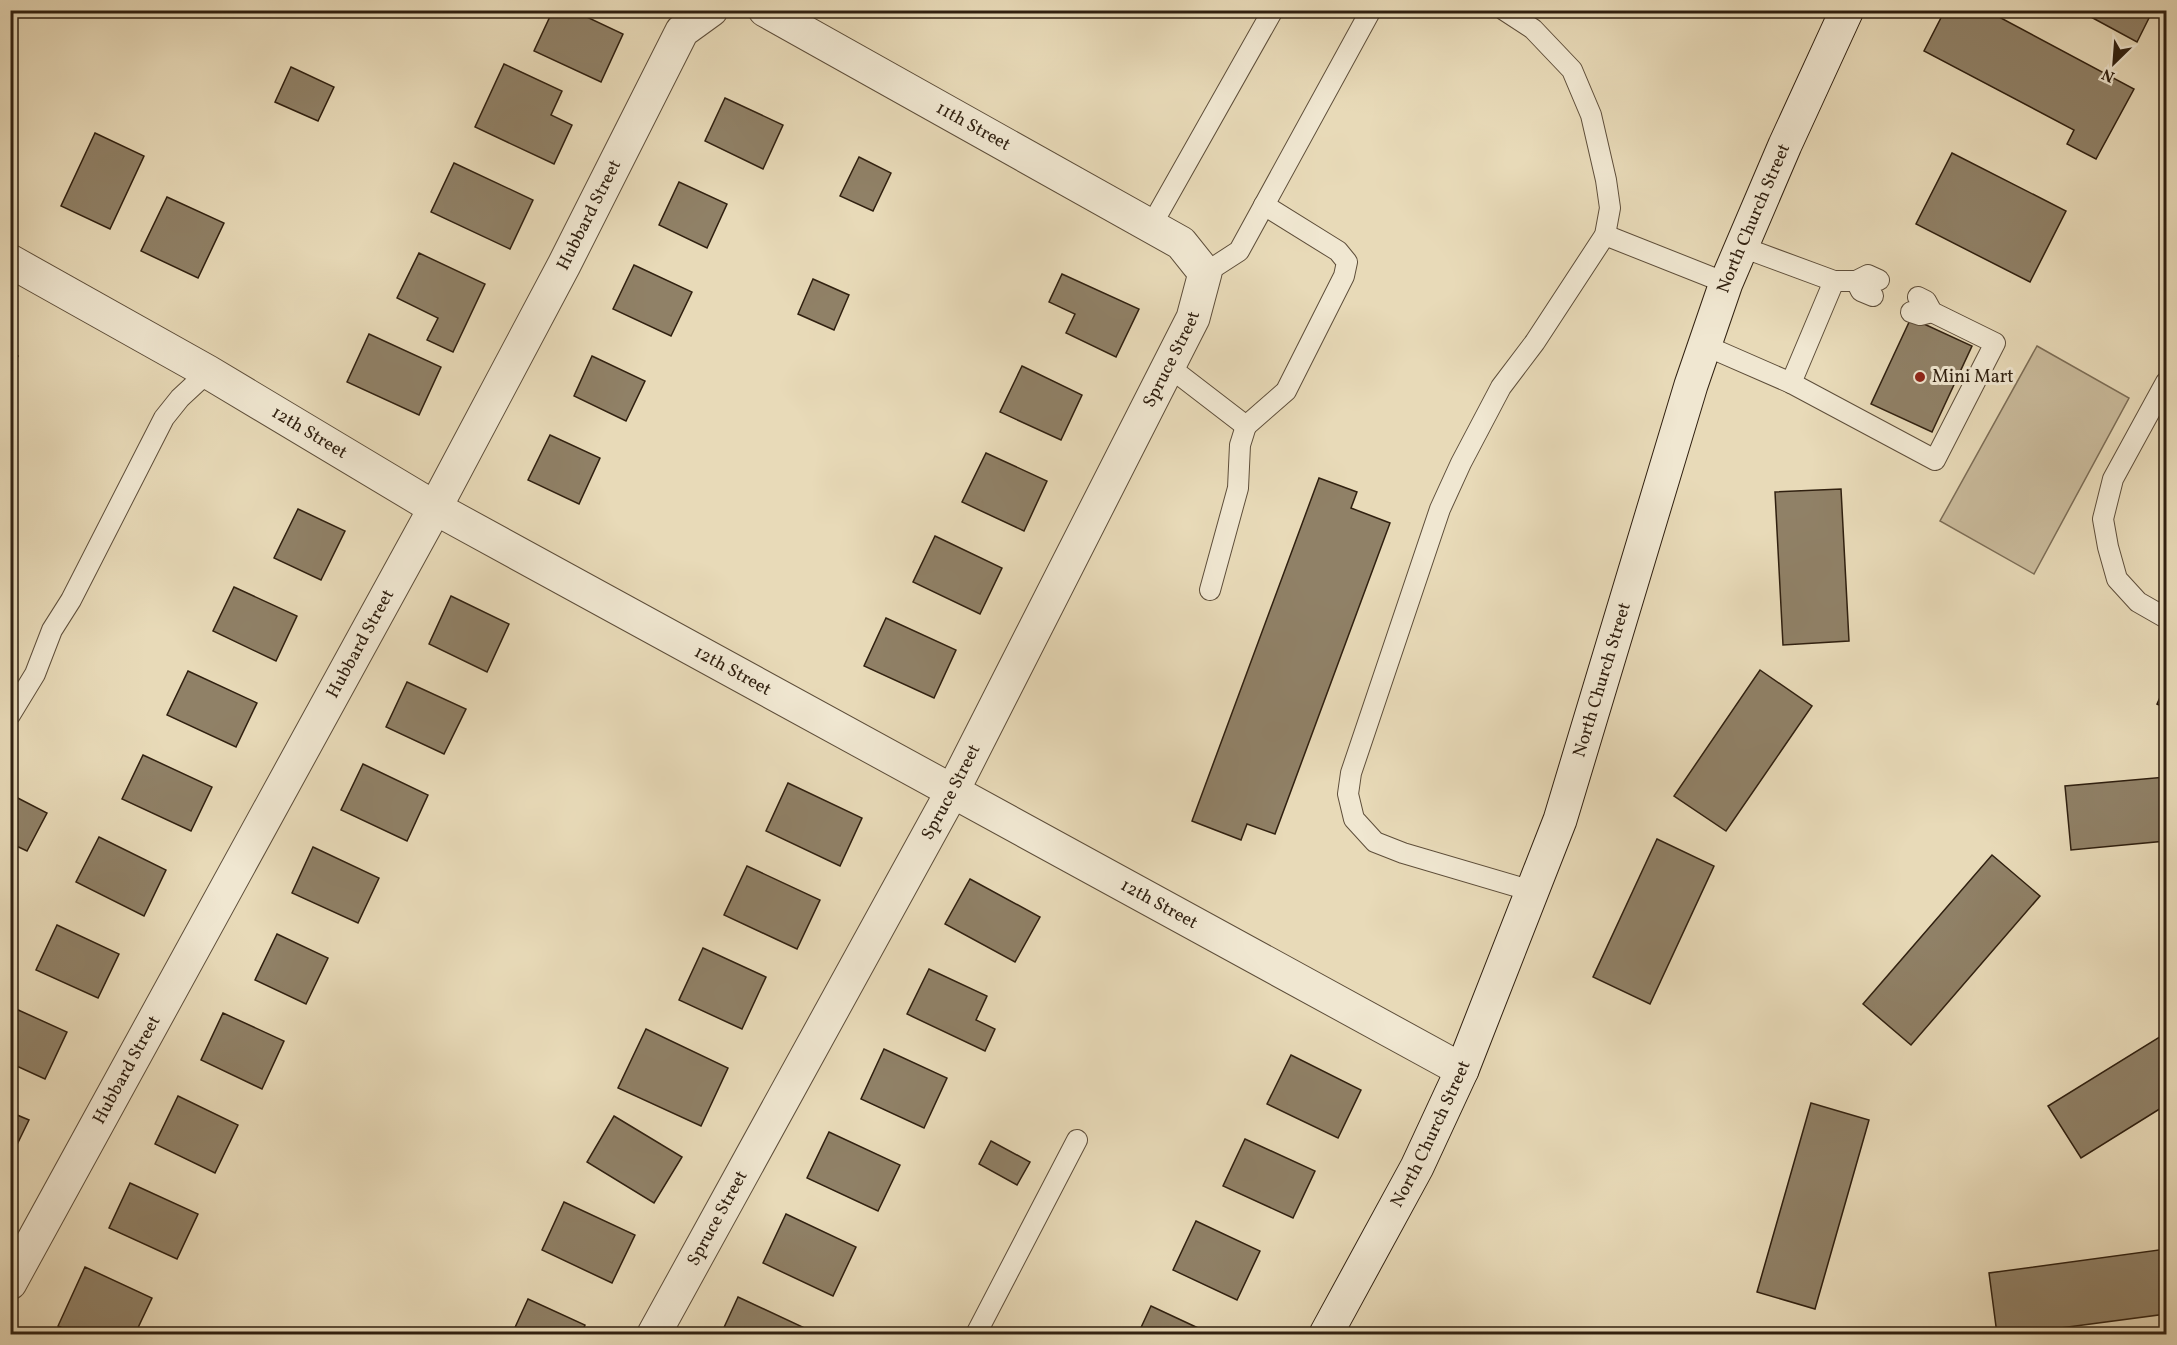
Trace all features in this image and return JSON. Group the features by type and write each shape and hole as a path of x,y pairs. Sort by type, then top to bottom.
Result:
{"street":[{"name":"Hubbard Street","path":"10,1283 435,508 564,265 682,31 711,10"},
{"name":"11th Street","path":"765,10 1181,243 1205,273"},
{"name":"North Church Street","path":"1326,1335 1417,1167 1462,1070 1560,820 1704,345 1726,283 1847,10"},
{"name":"12th Street","path":"10,261 208,372 435,508 1462,1070"},
{"name":"Spruce Street","path":"654,1335 952,792 1193,318 1205,273"}],"lane":[{"path":"1151,226 1273,10"},
{"path":"1205,273 1239,251 1371,10"},
{"path":"1504,10 1533,30 1572,70 1591,115 1606,180 1610,208 1605,236 1535,342 1501,387 1440,509 1351,773 1348,794 1354,819 1375,842 1403,853 1532,891"},
{"path":"1210,590 1238,488 1240,445 1246,426 1286,391 1344,276 1347,262 1338,251 1264,205"},
{"path":"1605,236 1726,283"},
{"path":"1742,247 1834,281 1856,281 1861,291 1876,288"},
{"path":"1791,383 1834,281"},
{"path":"1704,345 1791,383 1935,460 1995,343 1932,312 1926,301 1915,305"},
{"path":"1168,366 1246,426"},
{"path":"10,716 35,674 52,630 80,582 164,418 180,398 208,372"},
{"path":"2166,382 2113,479 2103,519 2117,579 2138,602 2166,618"},
{"path":"976,1335 1077,1140"}],"shaded area":[{"path":"2037,346 2129,398 2034,574 1940,521"}],"building":[{"path":"553,10 572,10 623,34 601,82 534,51"},
{"path":"1945,10 1986,10 2134,89 2096,159 2067,144 2074,130 1924,51"},
{"path":"2078,10 2153,10 2137,42"},
{"path":"504,64 562,91 551,115 572,125 554,164 475,127"},
{"path":"291,67 334,87 318,121 275,102"},
{"path":"725,98 783,125 763,169 705,141"},
{"path":"95,133 144,156 110,229 61,206"},
{"path":"1952,153 2066,211 2030,282 1916,224"},
{"path":"859,157 891,173 873,211 840,196"},
{"path":"454,163 533,200 510,249 431,212"},
{"path":"679,182 727,204 707,248 659,225"},
{"path":"167,197 224,223 198,278 141,251"},
{"path":"419,253 485,284 453,352 427,340 438,318 397,298"},
{"path":"634,265 692,292 671,336 613,309"},
{"path":"1062,274 1139,309 1116,357 1066,333 1075,314 1049,302"},
{"path":"813,279 849,295 834,330 798,314"},
{"path":"1911,318 1972,346 1932,432 1871,404"},
{"path":"369,334 441,367 419,415 347,382"},
{"path":"10,352 18,356 10,371"},
{"path":"592,356 645,381 626,421 574,396"},
{"path":"1022,366 1082,395 1061,440 1000,412"},
{"path":"550,435 600,458 579,504 528,480"},
{"path":"986,453 1047,481 1024,531 962,502"},
{"path":"1319,478 1357,492 1351,508 1390,523 1275,834 1247,824 1241,840 1192,821"},
{"path":"1841,489 1849,641 1783,645 1775,492"},
{"path":"298,509 345,531 321,580 274,558"},
{"path":"935,536 1002,568 980,614 913,582"},
{"path":"234,587 297,616 276,661 213,631"},
{"path":"451,596 509,624 487,672 429,644"},
{"path":"886,618 956,650 934,698 864,666"},
{"path":"1760,670 1812,706 1726,831 1674,796"},
{"path":"188,671 257,703 236,747 167,715"},
{"path":"407,682 466,709 444,754 386,727"},
{"path":"2166,684 2166,708 2157,704"},
{"path":"143,755 212,787 191,831 122,799"},
{"path":"363,764 428,795 407,841 341,810"},
{"path":"2166,777 2166,841 2071,850 2065,786"},
{"path":"788,783 862,818 840,866 766,831"},
{"path":"10,794 47,813 27,851 10,843"},
{"path":"99,837 166,870 144,916 76,882"},
{"path":"1657,839 1714,866 1650,1004 1593,977"},
{"path":"313,847 379,878 358,923 292,893"},
{"path":"1992,855 2040,896 1911,1045 1863,1004"},
{"path":"747,866 820,900 797,949 724,915"},
{"path":"970,879 1040,917 1015,962 945,924"},
{"path":"57,925 119,954 98,998 36,970"},
{"path":"277,934 328,958 306,1004 255,980"},
{"path":"703,948 766,977 742,1029 679,1000"},
{"path":"929,969 987,996 976,1020 995,1029 985,1051 907,1014"},
{"path":"16,1009 67,1032 45,1079 10,1063 10,1021"},
{"path":"223,1013 284,1041 262,1089 201,1060"},
{"path":"646,1029 728,1068 701,1126 618,1088"},
{"path":"2166,1033 2166,1105 2081,1158 2048,1106"},
{"path":"884,1049 947,1078 924,1128 861,1099"},
{"path":"1291,1055 1361,1090 1338,1138 1267,1104"},
{"path":"178,1096 238,1125 215,1173 155,1144"},
{"path":"1811,1103 1869,1120 1815,1309 1757,1292"},
{"path":"10,1112 29,1120 10,1159"},
{"path":"614,1116 682,1157 654,1203 587,1162"},
{"path":"829,1132 900,1165 878,1211 807,1178"},
{"path":"1245,1139 1315,1171 1293,1218 1223,1186"},
{"path":"991,1141 1030,1162 1017,1185 979,1164"},
{"path":"130,1183 198,1214 177,1259 109,1228"},
{"path":"564,1202 635,1235 612,1283 542,1250"},
{"path":"786,1214 856,1247 833,1296 763,1263"},
{"path":"1196,1221 1260,1251 1237,1300 1173,1270"},
{"path":"2166,1249 2166,1314 2015,1334 1997,1334 1989,1273"},
{"path":"85,1267 152,1298 135,1334 111,1334 102,1330 100,1334 76,1334 58,1326"},
{"path":"738,1297 809,1330 807,1334 721,1334"},
{"path":"528,1299 585,1325 581,1334 512,1334"},
{"path":"1151,1306 1211,1334 1138,1334"}],"place":[{"name":"Mini Mart","path":"1920,377"}]}
